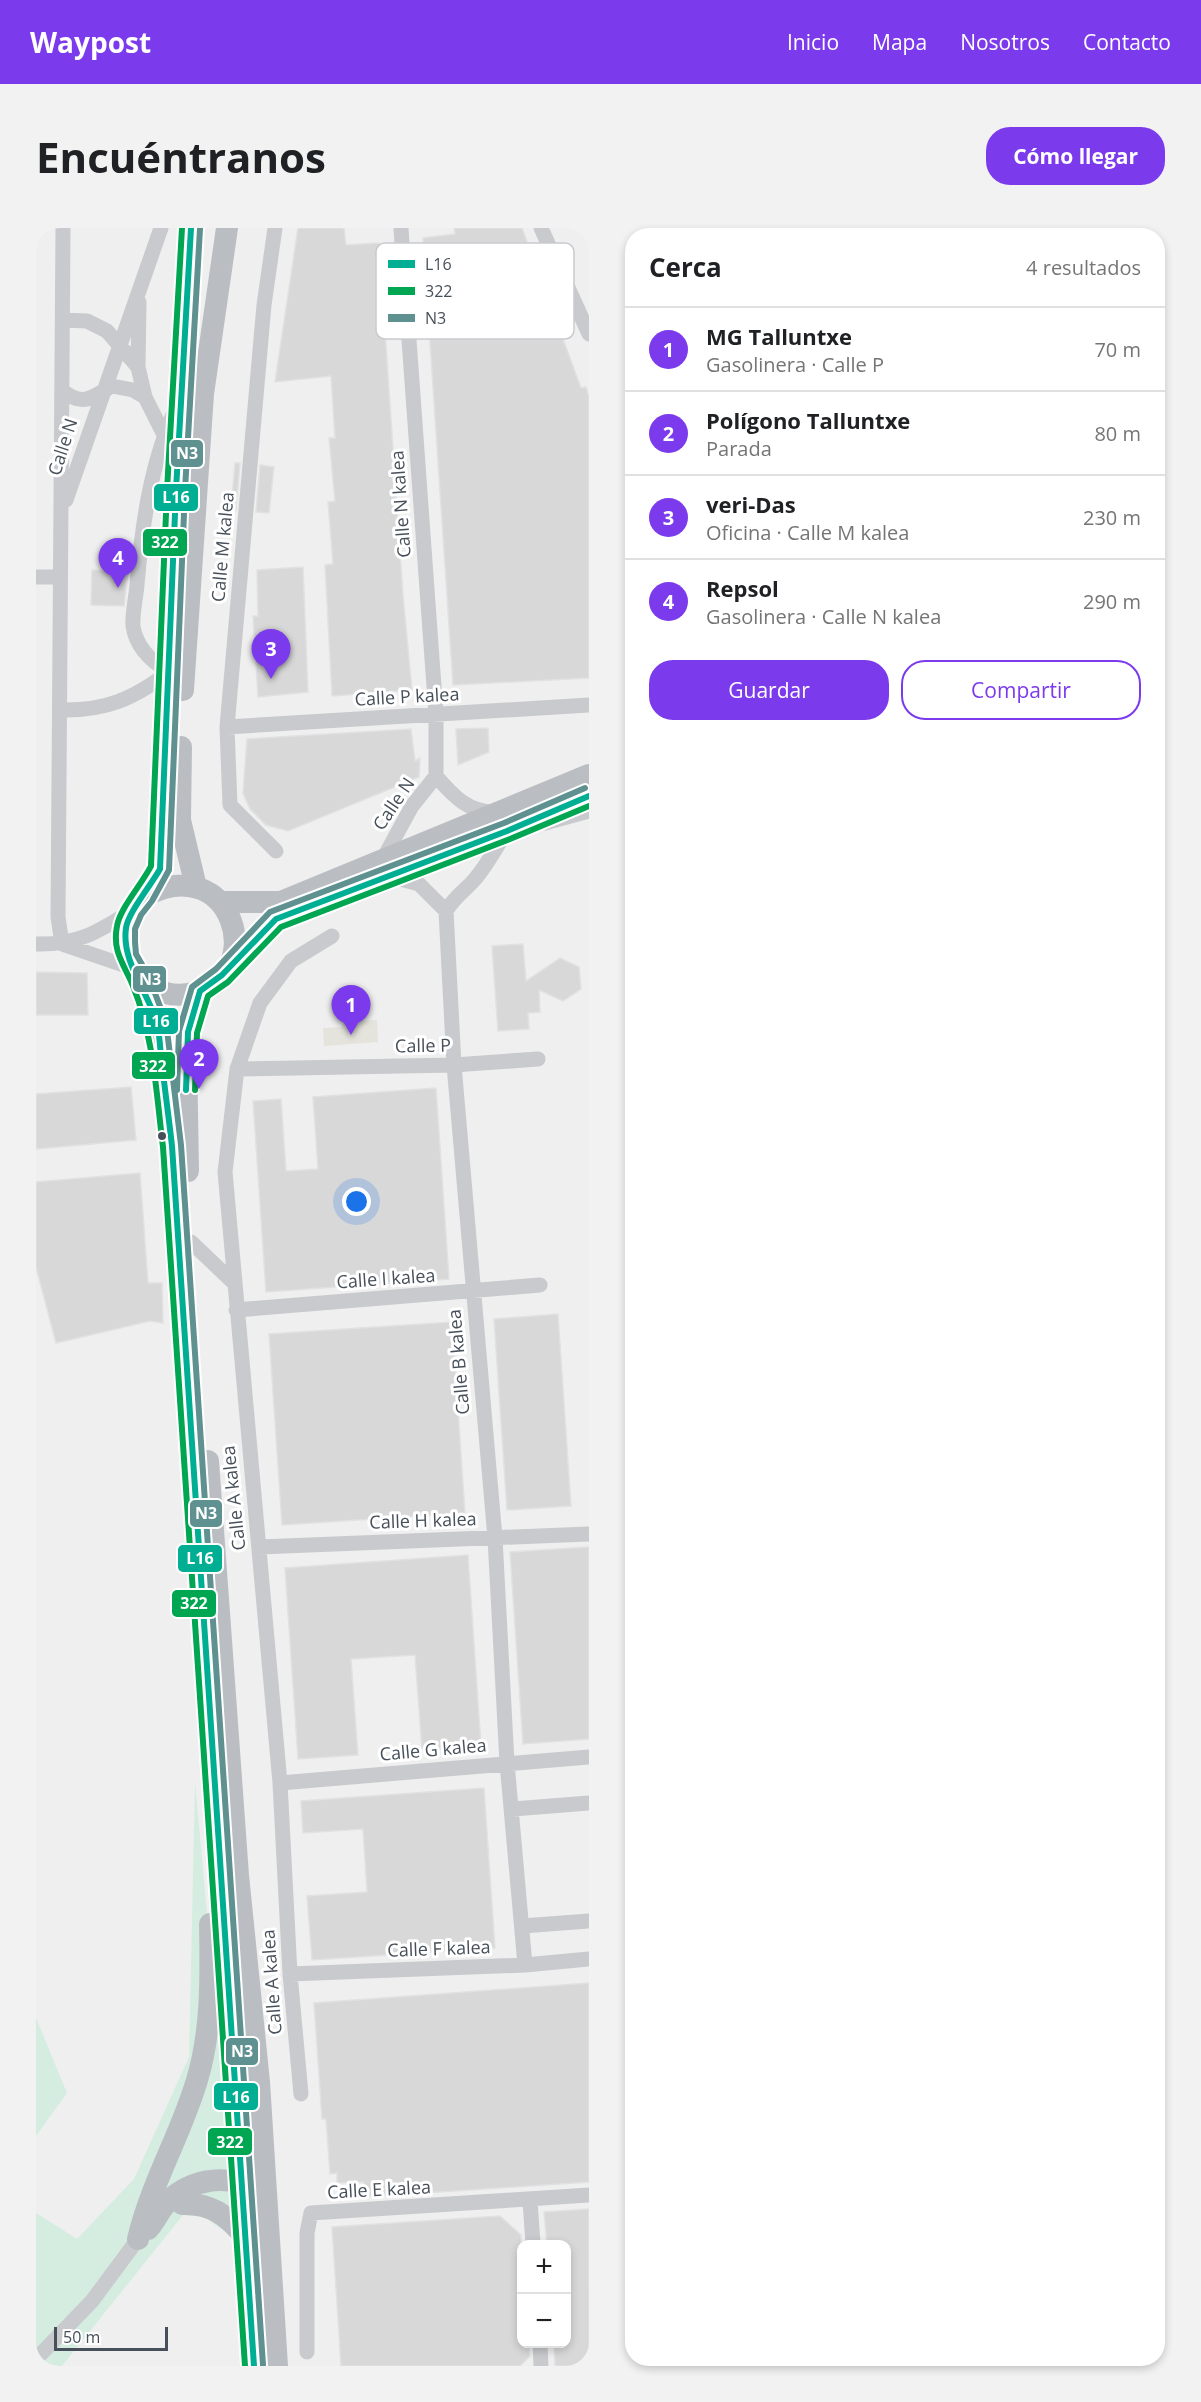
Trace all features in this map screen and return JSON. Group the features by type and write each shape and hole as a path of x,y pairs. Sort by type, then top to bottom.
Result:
{"highway":[{"path":"191,228 160,868 126,927 127,957 157,1024 172,1146 254,2366"},
{"path":"196,887 180,820 182,698 203,394 227,228"},
{"path":"504,821 589,775"},
{"path":"220,902 281,902 386,867 504,821 589,796"},
{"path":"136,974 153,988 168,994 185,995 201,991 212,985 276,919 386,867"},
{"path":"139,903 161,888 179,885 196,887 220,902 230,915 235,931 235,948 230,964"},
{"path":"201,991 188,1032 186,1052 191,1242 238,1875 259,2082 277,2366"},
{"path":"138,2239 144,2212 179,2131 198,2078 209,2009 210,1897 205,1827 214,1776"},
{"path":"155,2221 195,2198 232,2190 242,2185 252,2162 250,2115 259,2082"},
{"path":"138,2239 155,2221 164,2205 194,2185 217,2180 242,2185 251,2190 255,2199 258,2233 271,2254"},
{"path":"182,2204 207,2206 222,2213 245,2237"}],"street":[{"path":"62,944 58,917 63,228"},
{"name":"Calle N","path":"62,514 102,392 161,228"},
{"name":"Calle M kalea","path":"275,228 264,305 227,727 230,805 276,850"},
{"name":"Calle N kalea","path":"399,228 400,243"},
{"path":"541,228 548,243"},
{"name":"Calle N","path":"139,290 138,367 145,397 164,433"},
{"path":"574,301 589,334"},
{"name":"Calle N","path":"63,320 99,325 138,367"},
{"name":"Calle N kalea","path":"407,339 436,714 436,777"},
{"name":"Calle N","path":"62,390 81,400 90,400 112,386 121,386 145,397"},
{"path":"60,710 100,708 133,697 169,672 152,662 140,646 133,627 140,547 164,433 182,395"},
{"path":"36,577 60,577"},
{"name":"Calle P kalea","path":"227,727 589,705"},
{"name":"Calle N","path":"386,867 412,806 436,777 464,804 504,821 572,817 589,811"},
{"path":"386,867 419,884 446,911 456,895 473,882 489,862 504,821"},
{"path":"36,944 62,944 88,937 139,903"},
{"name":"Calle B kalea","path":"446,911 454,1065 495,1538 507,1763 513,1809 525,1965"},
{"name":"Calle A kalea","path":"301,2094 290,1974 280,1783 233,1282 225,1172 237,1069 260,1004 291,961 332,936"},
{"path":"62,944 136,974"},
{"name":"Calle P","path":"237,1069 454,1065 538,1059"},
{"path":"191,1242 233,1282"},
{"name":"Calle I kalea","path":"236,1310 473,1293 540,1285"},
{"name":"Calle H kalea","path":"259,1547 589,1534"},
{"name":"Calle G kalea","path":"280,1783 589,1757"},
{"path":"513,1809 589,1803"},
{"path":"522,1926 589,1921"},
{"name":"Calle F kalea","path":"290,1974 525,1965 589,1959"},
{"name":"Calle E kalea","path":"307,2352 307,2233 311,2213 530,2201 589,2195"},
{"path":"530,2201 533,2240"},
{"path":"36,2359 92,2301 138,2239"},
{"path":"540,2348 542,2366"}],"shaded area":[{"path":"377,1020 378,1042 324,1046 323,1028 342,1027 342,1022"}],"green space":[{"path":"195,1781 230,2169 233,2237 204,2217 183,2215 62,2366 36,2366 36,2213 77,2239 134,2179 189,2057"},
{"path":"36,2018 67,2093 36,2136"}],"building":[{"path":"298,228 344,228 346,245 376,243 376,339 386,339 403,595 412,690 332,696 325,565 333,564 328,502 335,501 329,438 335,438 331,376 275,382"},
{"path":"454,228 522,228 528,243 423,243 423,238 455,234"},
{"path":"430,339 563,339 581,388 586,387 589,397 589,678 453,685"},
{"path":"235,463 240,463 236,510 231,509"},
{"path":"260,465 274,467 269,513 256,512"},
{"path":"303,567 308,692 258,697 253,616 258,616 257,570"},
{"path":"92,570 128,571 124,606 91,605"},
{"path":"488,728 489,752 458,765 456,729"},
{"path":"411,729 415,761 420,758 419,777 288,831 266,825 250,809 243,793 247,739"},
{"path":"523,944 526,981 560,958 579,967 581,989 563,1001 539,990 540,1012 528,1013 529,1029 498,1031 492,946"},
{"path":"36,972 87,973 88,1015 36,1015"},
{"path":"131,1087 136,1140 36,1149 36,1094"},
{"path":"436,1088 449,1279 266,1292 253,1101 281,1099 286,1171 318,1169 313,1097"},
{"path":"140,1173 148,1283 162,1283 163,1323 150,1321 56,1343 36,1267 36,1182"},
{"path":"558,1314 571,1506 507,1510 494,1319"},
{"path":"452,1322 465,1513 282,1525 269,1334"},
{"path":"589,1547 589,1739 523,1744 510,1552"},
{"path":"468,1555 481,1746 422,1750 415,1655 351,1659 358,1755 298,1759 285,1568"},
{"path":"484,1788 495,1948 312,1960 307,1896 367,1892 363,1829 303,1833 301,1801"},
{"path":"589,1983 589,2182 365,2197 364,2182 337,2183 337,2173 330,2174 326,2119 322,2119 314,2003"},
{"path":"589,2209 589,2366 555,2366 554,2348 571,2348 571,2240 547,2240 544,2212"},
{"path":"500,2216 521,2235 521,2240 517,2240 517,2348 529,2348 530,2356 520,2366 341,2366 332,2227"}],"transit line":[{"name":"322","path":"182,228 167,490 151,866 122,912 117,926 116,943 117,951 133,986 146,1025 163,1147 245,2366"},
{"name":"L16","path":"191,228 176,490 160,869 131,915 126,928 126,940 131,964 157,1023 172,1146 254,2366"},
{"name":"N3","path":"200,229 185,490 169,870 152,901 141,915 135,929 135,942 136,954 148,975 166,1022 181,1145 263,2365"},
{"name":"N3","path":"177,1090 179,1031 192,987 216,969 270,912 504,823 585,788"},
{"name":"L16","path":"186,1090 188,1032 200,991 222,975 276,919 507,831 589,796"},
{"name":"322","path":"195,1090 197,1033 208,996 228,982 281,927 510,839 589,806"}],"place":[{"name":"Repsol","path":"118,588"},
{"name":"veri-Das","path":"271,679"},
{"name":"MG Talluntxe","path":"351,1035"},
{"name":"Polígono Talluntxe","path":"199,1089"}]}
